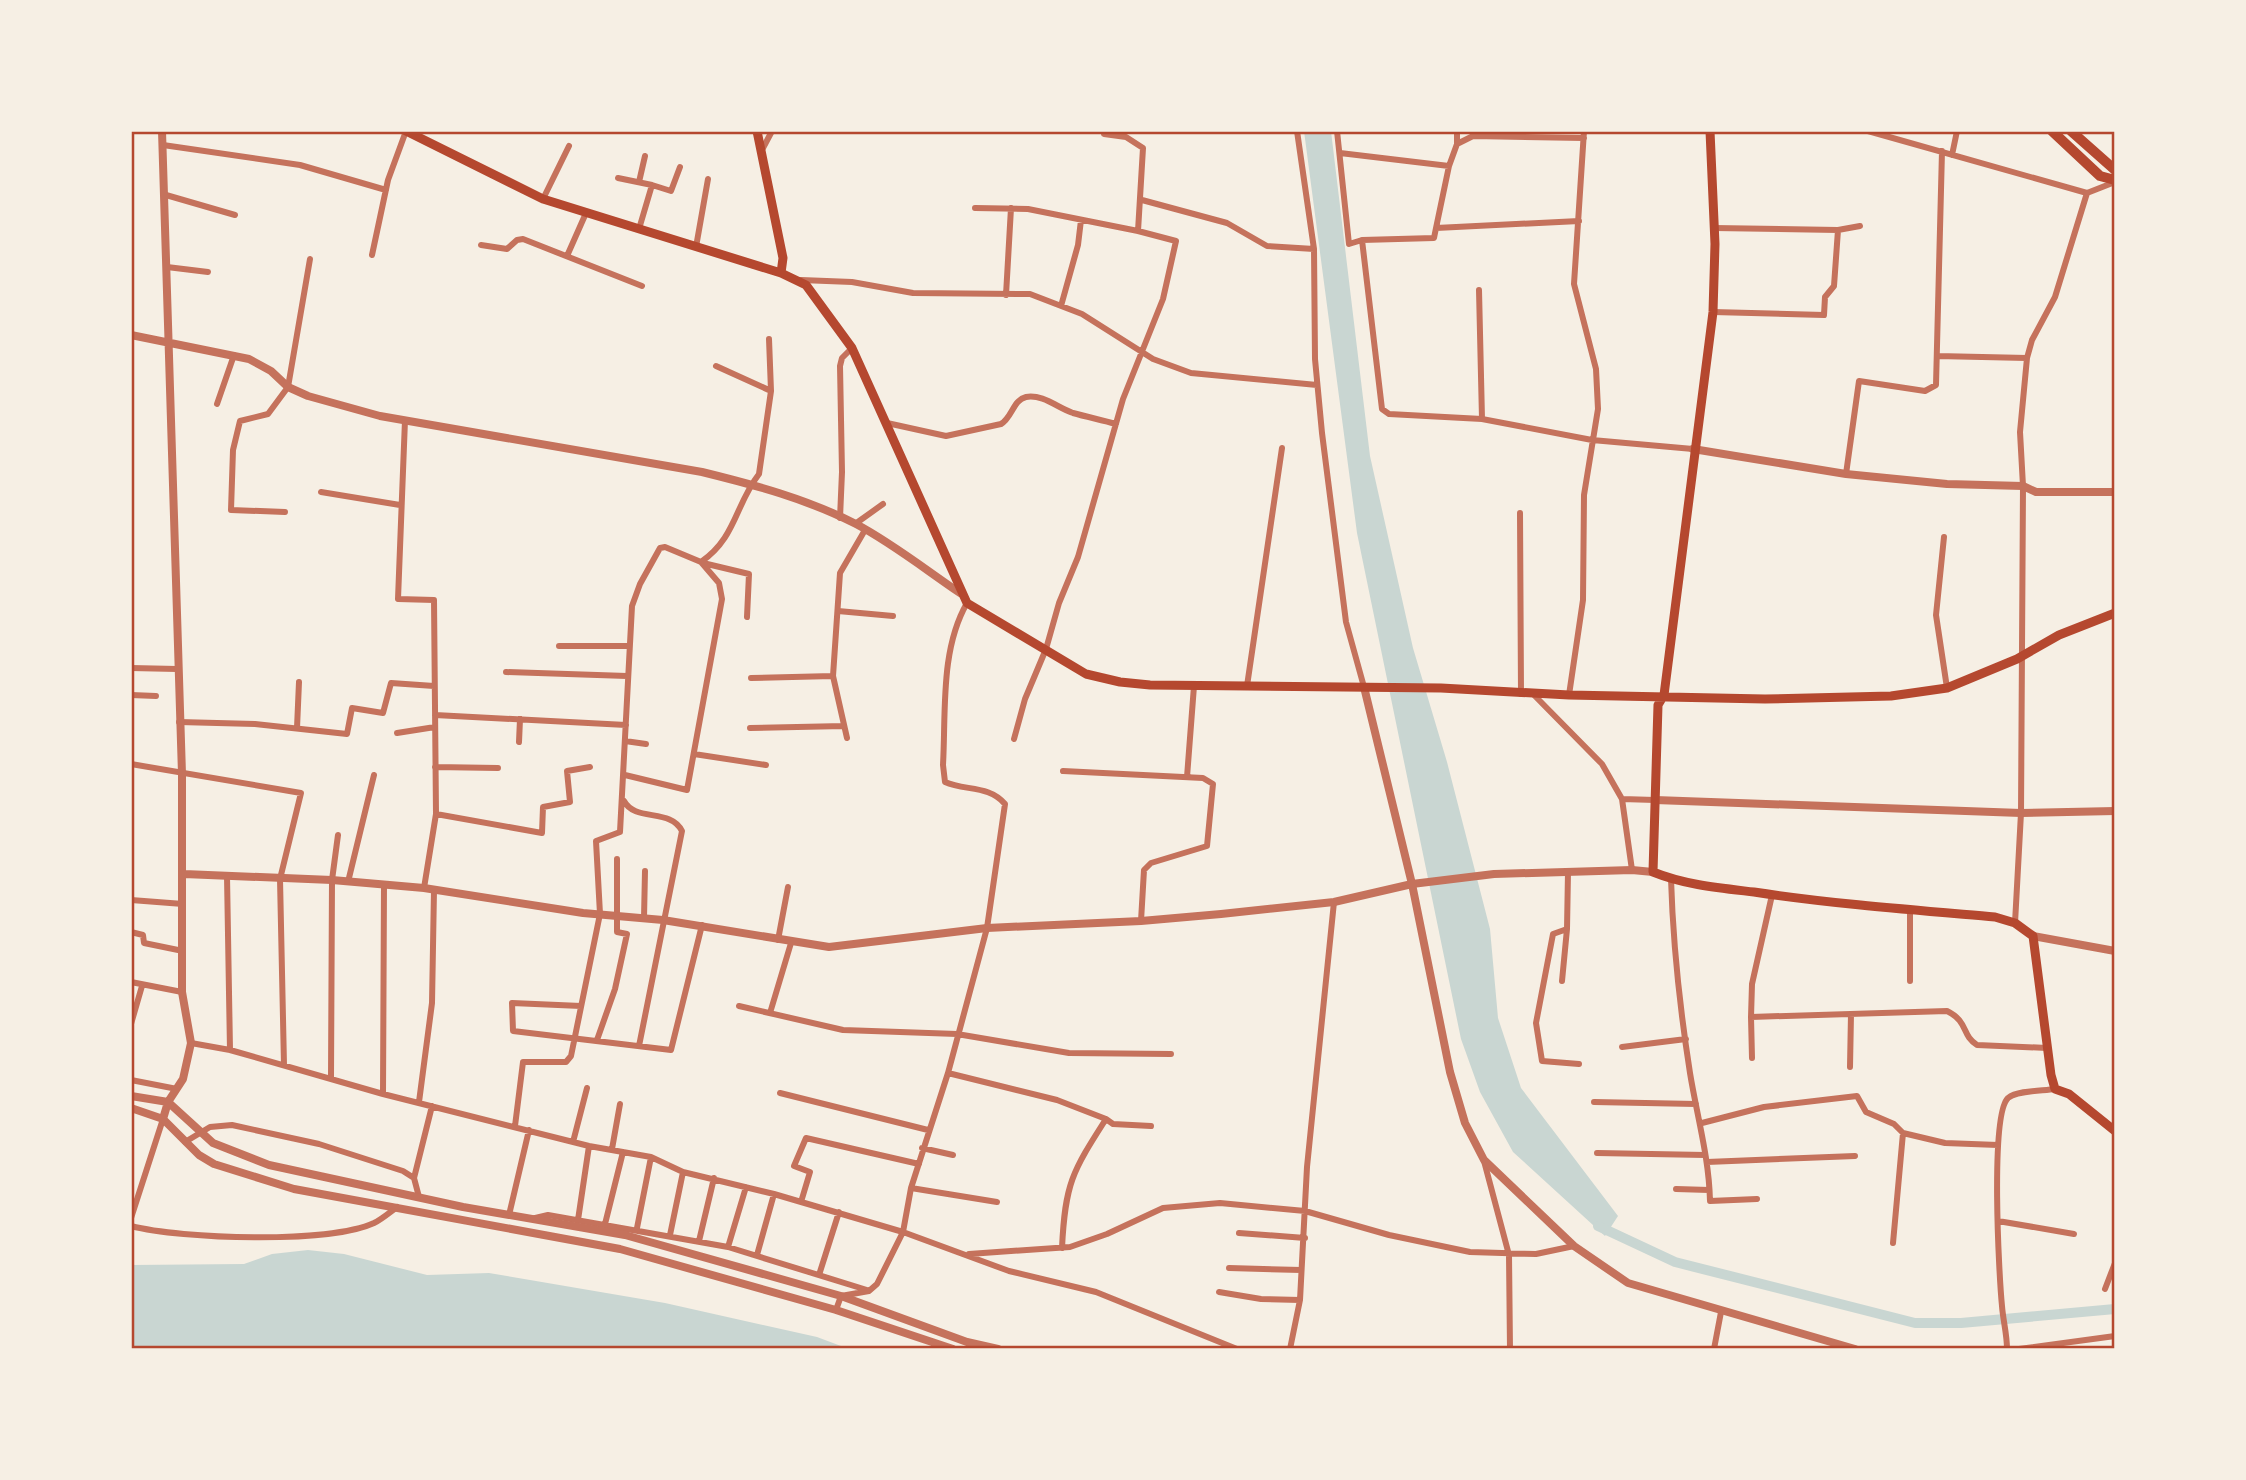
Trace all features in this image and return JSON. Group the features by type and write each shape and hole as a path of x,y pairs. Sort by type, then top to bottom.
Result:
{"main road":[{"path":"406,131 543,199 781,274 806,285 852,348 960,593 967,603 1086,674 1120,682 1194,686 1441,688 1534,695 1664,695 1765,699 1891,696 1947,688 2023,655 2059,635 2115,613"},
{"path":"757,131 763,148 783,258 781,274"},
{"path":"1710,131 1714,228 1713,312 1693,449 1664,695 1658,705 1653,872 1671,879 1772,895 1995,917 2015,923 2033,936 2055,1089 2069,1094 2115,1131"},
{"path":"2052,131 2100,176 2115,181"},
{"path":"2071,131 2115,170"}],"street":[{"path":"131,1218 168,1102 183,1079 191,1043 182,992 182,774 163,131"},
{"path":"372,254 386,190 406,131"},
{"path":"763,148 772,131"},
{"path":"981,131 1104,132 1126,137 1143,148 1142,200 1138,231"},
{"path":"1297,131 1314,250 1317,385 1346,622 1417,883 1450,1072 1465,1123 1484,1160 1509,1255 1510,1349"},
{"path":"1337,131 1349,244 1362,240 1434,238 1449,166 1457,144 1457,131"},
{"path":"1868,131 2087,193 2115,181"},
{"path":"1952,155 1957,131"},
{"path":"1457,144 1473,136 1584,134 1574,284 1596,369 1598,409 1584,495 1583,600 1570,695"},
{"path":"163,145 300,165 386,190"},
{"path":"543,199 569,146"},
{"path":"1846,474 1859,381 1925,391 1936,385 1942,151"},
{"path":"1340,153 1449,166"},
{"path":"639,183 645,156"},
{"path":"618,178 671,191 680,167"},
{"path":"696,247 708,179"},
{"path":"639,229 652,186"},
{"path":"2015,923 2021,813 2023,655 2023,486 2020,432 2027,358 2032,340 2055,297 2087,193"},
{"path":"166,195 234,215"},
{"path":"1142,200 1227,223 1267,246 1314,250"},
{"path":"975,208 1011,208 1138,231 1176,241 1163,299 1116,424 1078,557 1059,603 1046,649 1025,699 1014,738"},
{"path":"1006,295 1011,208"},
{"path":"567,256 586,213"},
{"path":"1061,306 1078,245 1081,220"},
{"path":"1436,228 1579,221"},
{"path":"1714,228 1838,230 1860,226"},
{"path":"1713,312 1824,315 1825,297 1834,286 1838,230"},
{"path":"481,245 508,249 517,240 523,239 642,286"},
{"path":"1362,240 1382,409 1389,414 1482,419 1592,440 1693,449 1846,474 1947,484 2023,486 2036,492 2115,492"},
{"path":"285,512 231,510 233,450 240,421 268,414 288,387 310,259"},
{"path":"167,267 208,272"},
{"path":"799,280 852,282 913,293 1030,294 1082,314 1153,359 1191,373 1317,385"},
{"path":"1479,290 1482,419"},
{"path":"131,335 234,355 271,371 288,387 347,408 702,472 806,501 855,524 960,593"},
{"path":"701,562 720,548 751,484 759,474 771,391 769,339"},
{"path":"840,518 840,366 842,358 852,348"},
{"path":"217,404 234,355"},
{"path":"1937,356 2027,358"},
{"path":"716,366 771,391"},
{"path":"887,423 946,436 1008,421 1018,402 1025,397 1041,398 1071,412 1116,424"},
{"path":"405,420 398,599 434,600 436,814 429,889 432,1003 419,1102"},
{"path":"1247,686 1273,527 1282,447"},
{"path":"321,492 400,505"},
{"path":"855,524 883,504"},
{"path":"1520,513 1521,694"},
{"path":"847,738 833,676 840,573 865,530"},
{"path":"1944,537 1936,615 1947,688"},
{"path":"515,1126 523,1062 566,1062 571,1056 600,914 596,841 620,832 632,606 640,584 660,548 666,547 701,562 749,573 747,617"},
{"path":"625,775 687,790 722,599 719,583 701,562"},
{"path":"841,1296 869,1291 877,1284 903,1232 922,1148 947,1073 987,928 1005,804 981,789 957,787 944,782 951,647 958,618 967,603"},
{"path":"838,611 892,616"},
{"path":"559,646 629,646"},
{"path":"131,668 177,669"},
{"path":"506,671 627,676"},
{"path":"751,678 833,676"},
{"path":"297,729 299,682"},
{"path":"179,722 347,734 352,708 383,713 391,683 434,686"},
{"path":"1187,777 1194,686"},
{"path":"131,695 156,696"},
{"path":"1534,695 1602,764 1622,799 1632,870"},
{"path":"435,715 626,725"},
{"path":"519,742 520,719"},
{"path":"750,729 844,726"},
{"path":"397,733 435,727"},
{"path":"625,741 646,744"},
{"path":"694,754 766,765"},
{"path":"131,764 301,793 280,879 284,1065"},
{"path":"435,767 499,768"},
{"path":"436,814 542,833 544,807 570,802 567,771 590,767"},
{"path":"1063,771 1203,778 1213,784 1209,843 1204,849 1151,863 1144,870 1141,922"},
{"path":"348,882 373,775"},
{"path":"623,799 627,807 637,812 673,820 682,831 639,1046"},
{"path":"1622,799 2021,813 2115,810"},
{"path":"331,1077 332,880 338,835"},
{"path":"597,1040 615,989 627,934 617,932 617,859"},
{"path":"184,874 384,884 600,914 702,925 791,943 846,946 987,928 1141,922 1334,902 1417,883 1494,874 1632,870 1653,872"},
{"path":"645,871 645,918"},
{"path":"1562,981 1567,929 1568,872"},
{"path":"227,876 230,1050"},
{"path":"1671,879 1674,951 1696,1104 1702,1123 1710,1201 1758,1199"},
{"path":"383,1094 384,884"},
{"path":"778,940 788,887"},
{"path":"1752,1058 1752,984 1772,895"},
{"path":"131,900 183,904"},
{"path":"1290,1349 1300,1300 1305,1212 1334,902"},
{"path":"1910,909 1910,981"},
{"path":"581,1006 512,1003 513,1031 575,1036 671,1050 702,925"},
{"path":"1567,929 1553,934 1536,1023 1542,1060 1579,1063"},
{"path":"131,932 144,935 144,943 183,951"},
{"path":"2033,936 2115,951"},
{"path":"770,1013 791,943"},
{"path":"131,982 182,992"},
{"path":"131,1024 142,986"},
{"path":"738,1006 843,1030 957,1034 1069,1053 1171,1054"},
{"path":"1751,1017 1947,1012 1961,1020 1970,1039 1977,1045 2047,1048"},
{"path":"1850,1067 1851,1014"},
{"path":"1622,1047 1686,1039"},
{"path":"191,1043 230,1050 383,1094 589,1146 652,1157 683,1172 839,1212 1009,1271 1096,1292 1237,1349"},
{"path":"947,1073 1057,1100 1113,1124 1152,1126"},
{"path":"131,1080 177,1089"},
{"path":"573,1142 587,1088"},
{"path":"2007,1345 2002,1306 1998,1221 1998,1145 2006,1100 2013,1096 2055,1089"},
{"path":"780,1093 928,1130"},
{"path":"131,1096 168,1102 213,1143 269,1166 509,1215 625,1235 841,1296 967,1342 998,1349"},
{"path":"1702,1123 1764,1107 1857,1096 1866,1112 1894,1124 1903,1133 1945,1143 1998,1145"},
{"path":"1594,1102 1696,1104"},
{"path":"612,1149 620,1104"},
{"path":"419,1197 414,1178 432,1106"},
{"path":"131,1108 163,1119 185,1142 214,1164 293,1189 620,1249 836,1310 953,1349"},
{"path":"1062,1248 1065,1200 1076,1167 1106,1119"},
{"path":"185,1142 199,1132 222,1124 244,1127 318,1144 403,1171 414,1178"},
{"path":"509,1215 529,1130"},
{"path":"1893,1244 1903,1133"},
{"path":"801,1202 810,1172 794,1166 806,1138 919,1164"},
{"path":"578,1220 589,1146"},
{"path":"922,1148 953,1155"},
{"path":"606,1224 623,1152"},
{"path":"1597,1153 1706,1158 1855,1156"},
{"path":"637,1228 652,1157"},
{"path":"1484,1160 1574,1246 1628,1283 1855,1349"},
{"path":"670,1235 683,1172"},
{"path":"699,1241 714,1178"},
{"path":"728,1247 746,1186"},
{"path":"911,1188 997,1202"},
{"path":"1676,1189 1709,1190"},
{"path":"757,1255 774,1194"},
{"path":"964,1254 1062,1248 1107,1234 1163,1208 1183,1204 1220,1203 1305,1212 1389,1236 1470,1252 1509,1255 1574,1246"},
{"path":"131,1226 229,1238 339,1231 374,1223 397,1207"},
{"path":"819,1275 839,1212"},
{"path":"531,1219 548,1214 637,1228 728,1247 869,1291"},
{"path":"1998,1221 2074,1234"},
{"path":"1239,1233 1305,1238"},
{"path":"2105,1289 2115,1263"},
{"path":"1229,1268 1301,1270"},
{"path":"1219,1292 1261,1299 1300,1300"},
{"path":"836,1310 841,1296"},
{"path":"1714,1349 1721,1312"},
{"path":"2019,1349 2115,1336"}],"shaded area":[{"path":"1304,131 1331,131 1370,456 1413,648 1447,762 1490,929 1498,1018 1521,1088 1618,1216 1605,1236 1513,1152 1480,1092 1461,1039 1357,533"},
{"path":"308,1250 344,1254 427,1275 489,1273 665,1303 817,1337 849,1349 131,1349 131,1265 244,1264 272,1254"}],"waterway":[{"path":"1598,1226 1675,1262 1915,1323 1961,1323 2115,1309"}]}
